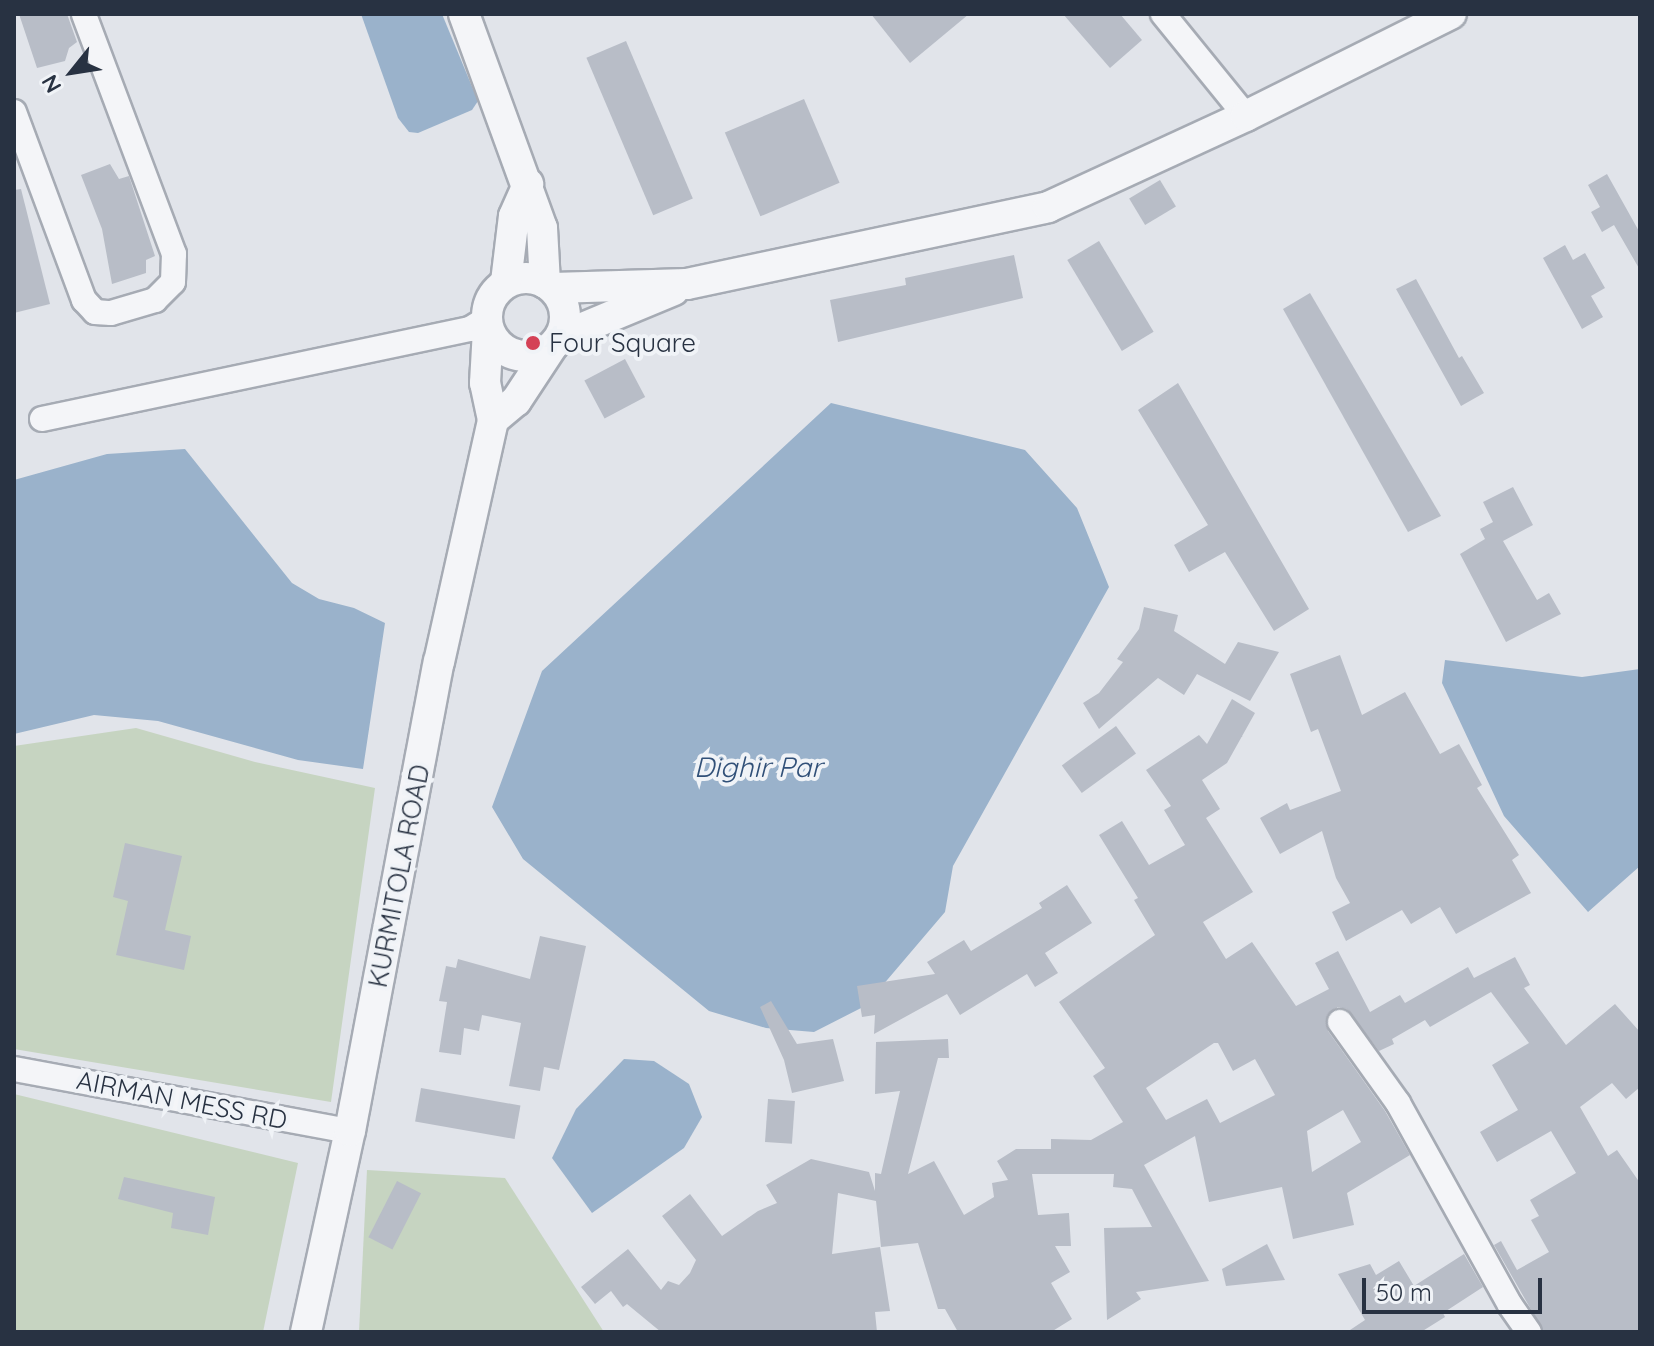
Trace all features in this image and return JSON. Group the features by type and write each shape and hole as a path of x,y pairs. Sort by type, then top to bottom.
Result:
{"street":[{"path":"14,112 84,300 95,312 111,313 155,300 173,282 174,254 84,14"},
{"path":"464,14 528,184 542,228 549,285 565,308 556,342 516,401 493,420 485,383 489,302 506,282 514,216 528,184"},
{"path":"1163,14 1246,116"},
{"path":"506,282 527,277 549,285 687,284 1048,207 1246,116 1451,14"},
{"path":"487,324 495,342 522,357 537,355 556,342 687,284"},
{"path":"42,419 487,324"},
{"name":"KURMITOLA ROAD","path":"306,1332 350,1131 439,662 493,420"},
{"path":"1340,1022 1398,1103 1510,1305 1529,1332"},
{"name":"AIRMAN MESS RD","path":"14,1069 350,1131"}],"green space":[{"path":"136,728 255,762 375,788 331,1102 14,1049 14,746"},
{"path":"14,1094 298,1163 263,1332 14,1332"},
{"path":"367,1170 505,1178 604,1332 359,1332"}],"water":[{"path":"361,14 442,14 478,101 472,110 418,133 409,132 398,118"},
{"name":"Dighir Par","path":"831,403 1025,450 1077,508 1109,587 953,866 945,912 865,1006 814,1032 766,1028 709,1011 523,859 492,807 542,671"},
{"path":"185,449 292,583 319,599 354,608 385,623 363,769 298,760 158,721 94,715 14,734 14,480 107,454"},
{"path":"1445,660 1582,677 1640,669 1640,866 1588,912 1504,816 1442,683"},
{"path":"624,1059 654,1061 689,1084 702,1117 684,1148 592,1213 552,1158 576,1109"}],"building":[{"path":"19,14 67,14 77,42 69,48 65,61 37,68"},
{"path":"871,14 969,14 910,63"},
{"path":"1063,14 1120,14 1142,40 1110,68"},
{"path":"626,41 693,198 653,215 586,58"},
{"path":"804,99 840,183 760,216 725,133"},
{"path":"110,164 119,179 129,176 155,256 146,260 146,273 112,284 102,229 81,175"},
{"path":"1607,174 1640,233 1640,270 1614,225 1602,232 1591,212 1600,207 1588,185"},
{"path":"1160,180 1176,207 1145,225 1129,199"},
{"path":"21,189 50,304 14,313 14,190"},
{"path":"1099,241 1154,332 1122,351 1067,260"},
{"path":"1565,245 1573,260 1585,253 1605,288 1591,296 1603,317 1582,329 1543,258"},
{"path":"1014,255 1023,298 838,342 830,300 906,285 905,278"},
{"path":"1416,279 1459,358 1462,356 1484,393 1461,406 1396,289"},
{"path":"1310,293 1441,516 1408,532 1283,309"},
{"path":"625,359 645,397 605,419 584,381"},
{"path":"1178,383 1309,609 1274,631 1225,552 1189,572 1174,545 1208,525 1138,410"},
{"path":"1513,487 1533,525 1503,541 1537,600 1549,593 1561,614 1506,642 1460,554 1485,539 1480,529 1493,522 1483,502"},
{"path":"1144,607 1178,615 1174,631 1225,664 1238,642 1279,652 1250,701 1197,674 1184,695 1158,678 1099,729 1083,703 1099,693 1123,662 1117,659 1139,629"},
{"path":"1340,655 1362,715 1405,692 1440,754 1459,744 1482,785 1477,788 1519,855 1512,860 1531,893 1456,934 1440,907 1411,924 1402,910 1346,941 1332,912 1350,903 1336,878 1322,831 1280,854 1260,818 1287,803 1290,810 1341,791 1318,729 1311,732 1290,674"},
{"path":"1232,699 1255,713 1227,763 1202,780 1220,809 1206,818 1253,892 1203,922 1226,959 1252,942 1296,1006 1329,989 1315,963 1338,951 1370,1012 1400,995 1405,1003 1468,967 1474,978 1515,957 1530,985 1524,988 1566,1045 1615,1004 1640,1032 1640,1087 1626,1099 1612,1083 1580,1107 1608,1156 1617,1150 1640,1183 1640,1332 1544,1332 1494,1245 1501,1241 1517,1270 1549,1252 1531,1220 1539,1216 1530,1200 1576,1173 1551,1131 1497,1162 1480,1132 1518,1110 1492,1065 1529,1043 1491,992 1430,1027 1425,1020 1392,1039 1394,1044 1379,1051 1347,1009 1338,1007 1327,1015 1328,1031 1385,1111 1410,1155 1347,1193 1354,1225 1293,1239 1282,1187 1209,1202 1195,1136 1144,1165 1209,1281 1136,1292 1141,1299 1107,1320 1104,1228 1152,1227 1132,1189 1113,1187 1114,1174 1032,1174 1038,1215 1069,1213 1071,1246 1055,1246 1070,1272 1051,1283 1072,1319 1051,1332 958,1332 945,1309 938,1309 918,1243 881,1247 876,1201 838,1193 832,1254 880,1247 890,1311 875,1312 877,1332 661,1332 627,1304 623,1307 611,1291 595,1304 581,1287 628,1249 661,1290 668,1281 679,1285 690,1273 696,1260 662,1216 690,1194 722,1236 758,1211 777,1203 766,1185 811,1159 869,1172 875,1191 875,1173 881,1174 900,1091 875,1094 876,1042 948,1039 949,1058 938,1058 908,1174 934,1161 964,1215 994,1197 992,1183 1008,1180 997,1161 1016,1149 1051,1149 1051,1139 1091,1140 1123,1122 1093,1076 1105,1068 1059,1002 1155,935 1134,900 1138,898 1099,835 1122,821 1149,865 1185,845 1164,810 1171,806 1146,770 1199,735 1207,744","holes":["1218,1043 1233,1071 1255,1059 1275,1095 1220,1123 1207,1099 1166,1120 1146,1088","1343,1110 1361,1142 1312,1172 1307,1131"]},
{"path":"1116,726 1136,754 1082,793 1062,765"},
{"path":"125,843 182,856 165,930 191,936 184,970 116,955 128,901 113,897"},
{"path":"1067,885 1092,923 1045,953 1058,973 1035,987 1027,974 960,1015 947,994 874,1034 875,1015 862,1017 857,986 935,974 927,962 964,940 971,951 1042,908 1039,903"},
{"path":"540,936 586,946 559,1070 544,1067 540,1091 509,1086 521,1023 482,1015 479,1031 464,1028 461,1055 439,1052 447,1002 439,1001 446,966 456,968 458,959 530,979"},
{"path":"771,1001 797,1044 833,1039 844,1081 792,1093 784,1060 760,1007"},
{"path":"421,1088 520,1106 515,1139 415,1121"},
{"path":"768,1099 795,1101 792,1144 765,1142"},
{"path":"124,1177 215,1197 208,1235 171,1228 173,1213 118,1199"},
{"path":"397,1181 421,1193 392,1249 368,1237"},
{"path":"1267,1244 1285,1280 1226,1286 1222,1269"},
{"path":"1464,1254 1483,1287 1443,1313 1445,1317 1421,1332 1347,1332 1365,1320 1338,1274 1370,1264 1376,1275 1399,1261 1414,1286"}],"place":[{"name":"Four Square","path":"533,343"}]}
